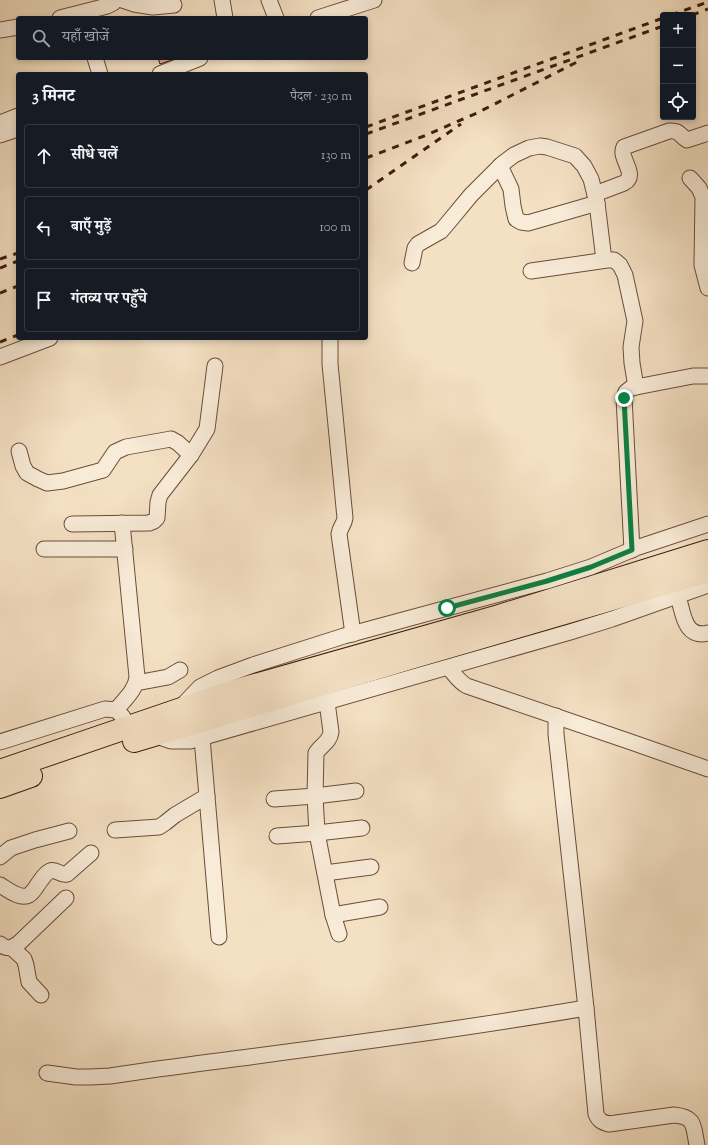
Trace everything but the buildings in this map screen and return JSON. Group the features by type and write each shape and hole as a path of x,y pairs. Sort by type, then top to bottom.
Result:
{"highway":[{"path":"0,771 234,691 499,616 708,552"},
{"path":"0,787 153,735 708,571"}],"street":[{"path":"81,15 107,6 115,0"},
{"path":"122,0 134,4 157,8 174,5"},
{"path":"222,0 225,16"},
{"path":"269,0 275,16"},
{"path":"324,16 374,0"},
{"path":"0,30 16,27"},
{"path":"95,60 99,72"},
{"path":"165,72 195,60"},
{"path":"0,123 16,117"},
{"path":"0,135 16,130"},
{"path":"500,166 511,189 516,219 521,222 528,223 596,199 628,180 630,173 622,150 624,147 669,131 680,133 687,140 708,132"},
{"path":"412,263 415,248 418,244 444,228 471,195 500,166 514,155 529,148 540,146 574,156 584,166 591,179 596,199 604,260"},
{"path":"690,178 699,188 703,197 702,265 708,288"},
{"path":"531,270 604,260 614,260 620,266 625,275 635,321 631,347 636,387"},
{"path":"0,357 45,340"},
{"path":"330,340 330,364 345,518 339,534 353,634"},
{"path":"72,524 149,523 157,518 160,495 191,455 207,429 215,366"},
{"path":"632,550 624,398 626,392 631,388 704,373"},
{"path":"19,452 23,466 27,473 38,480 47,483 64,481 103,470 115,452 126,447 171,439 178,442 191,455"},
{"path":"116,710 131,692 136,683 137,677 122,523"},
{"path":"178,711 200,687 218,678 253,665 353,634 547,581 591,567 632,550 708,524"},
{"path":"44,549 125,549"},
{"path":"153,735 171,741 190,741 202,738 449,668 612,619 708,585"},
{"path":"678,596 689,629 703,634 708,633"},
{"path":"449,668 458,680 467,686 708,769"},
{"path":"136,683 168,676 180,670"},
{"path":"327,702 331,732 327,742 319,747 316,752 315,796 318,833 333,915 339,934"},
{"path":"0,742 105,710 116,710 130,726"},
{"path":"556,716 556,734 596,1114 602,1122 610,1124 674,1115 689,1118 693,1124 697,1145"},
{"path":"202,738 219,937"},
{"path":"274,799 356,791"},
{"path":"115,830 159,827 175,815 207,796"},
{"path":"277,836 362,828"},
{"path":"0,857 11,848 69,831"},
{"path":"0,885 16,894 24,896 28,895 50,871 56,871 64,875 67,874 91,854"},
{"path":"325,873 371,867"},
{"path":"6,946 19,943 66,898"},
{"path":"333,915 380,908"},
{"path":"6,946 24,959 29,982 41,995"},
{"path":"47,1073 76,1077 110,1076 144,1070 484,1025 586,1008"}],"railway":[{"path":"680,12 708,2"},
{"path":"696,14 708,9"},
{"path":"368,126 660,19"},
{"path":"368,133 660,27"},
{"path":"368,157 424,136 477,113 577,62"},
{"path":"368,189 461,124"},
{"path":"0,259 16,254"},
{"path":"0,268 16,262"},
{"path":"0,293 16,287"},
{"path":"0,342 16,336"}],"route":[{"path":"447,608 547,581 591,567 632,550 624,398"}]}
